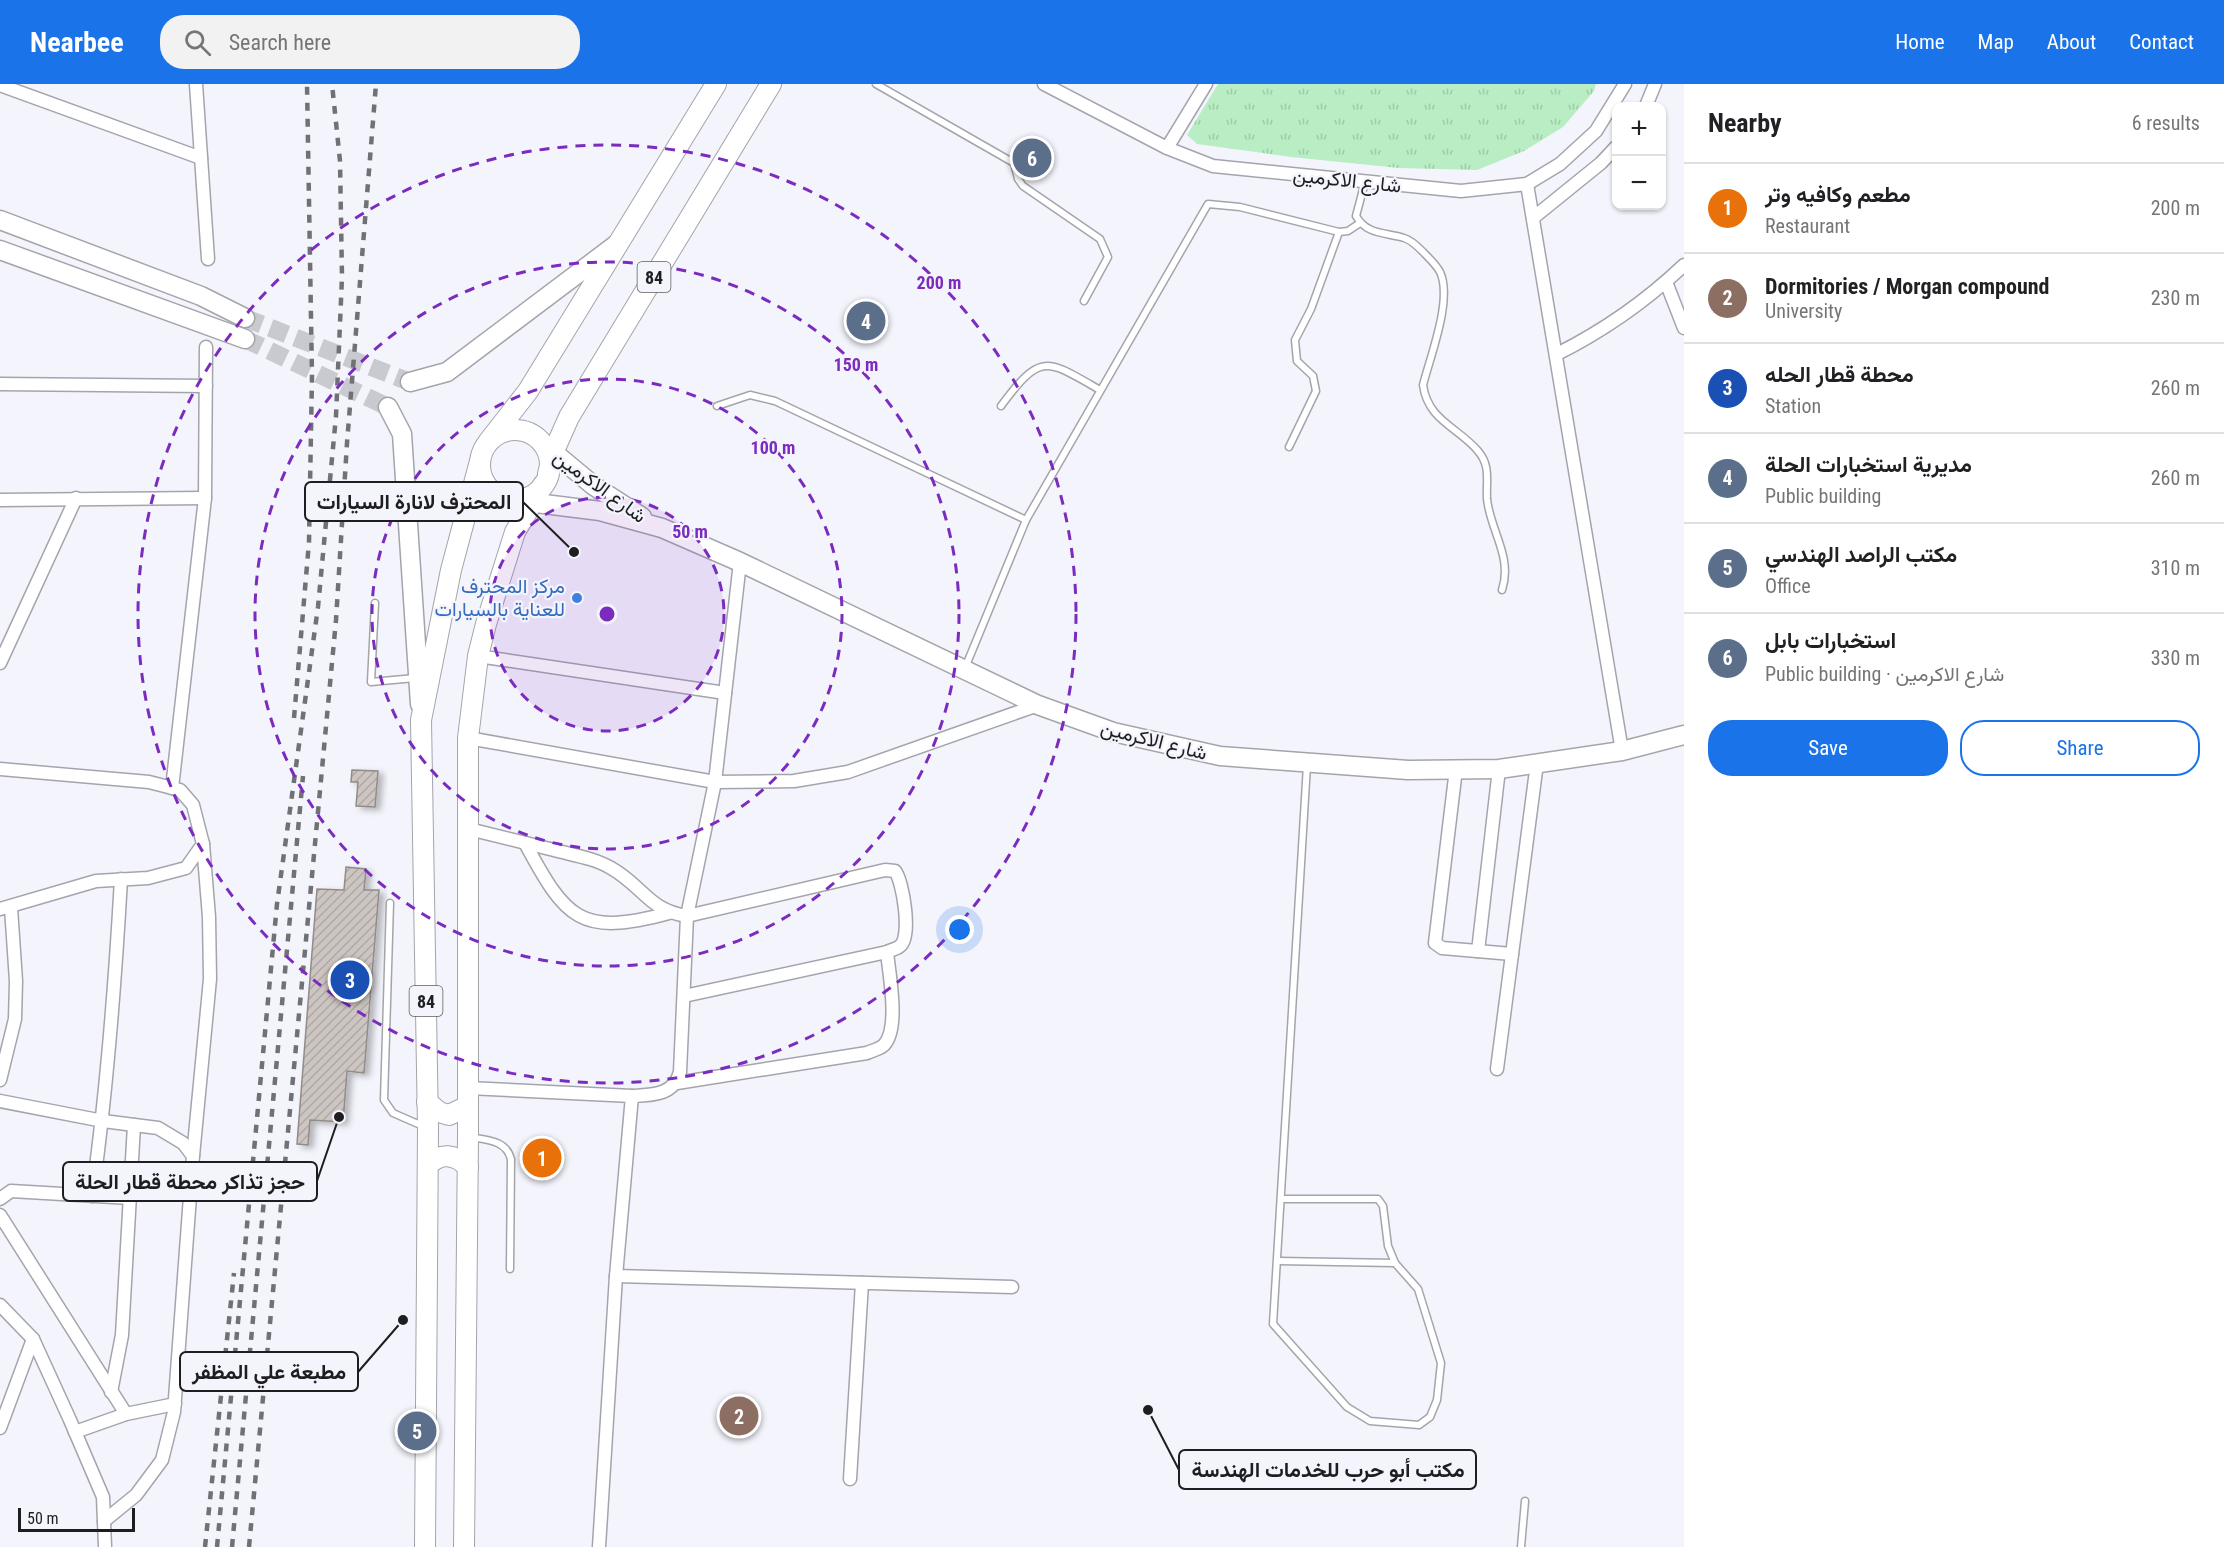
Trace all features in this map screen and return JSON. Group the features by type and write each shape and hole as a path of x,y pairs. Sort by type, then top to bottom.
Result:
{"main road":[{"name":"84","path":"425,1547 428,1102 421,720 451,570 480,461 489,441 528,391 716,84"},
{"name":"84","path":"464,1547 468,1167 468,738 478,656 515,532 546,480 546,447 569,417 771,84"},
{"path":"489,441 509,430 520,430 546,447"},
{"path":"480,461 480,472 491,491 512,500 535,494 546,480"},
{"path":"428,1102 439,1112 449,1115 468,1097"},
{"path":"428,1165 447,1155 458,1158 468,1167"}],"street":[{"path":"196,84 208,259"},
{"name":"شارع الاكرمين","path":"1044,84 1167,148 1213,166 1461,191 1527,184 1560,164 1596,131 1624,84"},
{"path":"1167,148 1206,84"},
{"path":"1648,102 1655,84"},
{"path":"0,85 201,158"},
{"path":"1533,218 1612,152"},
{"path":"1527,184 1622,751"},
{"path":"0,220 201,296 245,318"},
{"path":"410,382 447,372 618,243"},
{"path":"0,250 245,339"},
{"path":"1557,354 1600,332 1666,282 1684,265"},
{"path":"1666,282 1684,327"},
{"path":"172,788 205,498 206,346"},
{"path":"0,384 206,386"},
{"path":"388,407 402,434 421,720"},
{"name":"شارع الاكرمين","path":"546,447 594,486 662,528 740,562 1038,705 1113,732 1220,756 1307,765 1408,770 1499,769 1622,751 1684,735"},
{"path":"0,663 75,498"},
{"path":"0,500 205,498"},
{"name":"شارع الاكرمين","path":"512,500 600,511 662,528"},
{"path":"677,1083 680,1072 687,916 715,782 740,562"},
{"path":"478,656 725,693"},
{"path":"468,738 715,782 794,781 848,772 1038,705"},
{"path":"1497,1069 1537,763"},
{"path":"0,769 149,782 180,790 193,805 203,844 209,917 210,979 193,1156 175,1404 162,1461 136,1495 104,1521"},
{"path":"1478,951 1499,769"},
{"path":"1456,770 1435,943 1442,948 1512,954"},
{"path":"469,829 583,857 610,867 633,883 651,903 669,913 687,916 885,870 895,871 900,878 906,928 905,939 900,947 684,996"},
{"path":"525,843 549,887 568,910 588,920 635,922 669,913"},
{"path":"0,1080 15,1019 14,938 6,909 96,881 148,878 186,868 203,844"},
{"path":"92,1196 103,1121 122,879"},
{"path":"0,940 14,938"},
{"path":"468,1097 651,1095 668,1090 677,1083 867,1053 884,1045 890,1033 892,1014 886,952"},
{"path":"599,1547 616,1276 632,1096"},
{"path":"0,1101 103,1121 158,1128 183,1143 193,1156"},
{"path":"111,1392 122,1335 134,1125"},
{"path":"0,1199 11,1191 130,1198"},
{"path":"0,1215 126,1414"},
{"path":"616,1276 1012,1287"},
{"path":"850,1479 862,1283"},
{"path":"0,1305 33,1339 75,1431 102,1497 105,1547"},
{"path":"0,1428 33,1339"},
{"path":"75,1431 126,1414 175,1404"}],"lane":[{"path":"876,84 1014,163 1018,179 1023,186 1100,239 1108,257 1084,301"},
{"path":"1365,182 1356,216 1360,223 1371,232 1406,238 1418,246 1440,272 1443,290 1442,310 1423,385 1425,398 1452,430 1478,450 1486,464 1489,481 1487,500 1503,549 1505,582 1502,590"},
{"path":"965,668 1026,520 1208,204 1240,207 1338,232 1348,231 1360,223"},
{"path":"1289,447 1316,391 1313,376 1297,361 1295,340 1311,309 1338,232"},
{"path":"1001,406 1019,381 1032,370 1044,366 1058,366 1100,390"},
{"path":"717,406 750,395 775,402 1026,520"},
{"path":"375,603 371,682 418,678"},
{"path":"1282,1199 1378,1198 1383,1206 1388,1246 1395,1263 1418,1289 1442,1363 1437,1400 1430,1417 1419,1425 1370,1421 1347,1407 1273,1324 1307,765"},
{"path":"390,903 384,1100 393,1113 428,1128"},
{"path":"468,1137 502,1144 508,1149 511,1159 510,1269"},
{"path":"1278,1261 1395,1263"},
{"path":"1521,1547 1525,1501"}],"green space":[{"path":"1218,84 1596,84 1594,91 1563,127 1524,151 1477,170 1399,168 1291,157 1197,144 1187,135"}],"building":[{"path":"352,770 378,771 375,807 356,806 358,782 351,782"},
{"path":"346,867 366,869 364,890 379,890 364,1073 347,1071 343,1122 310,1120 308,1145 297,1144 317,889 344,890"}],"tunnel":[{"path":"245,318 410,382"},
{"path":"245,339 388,407"}],"railway":[{"path":"294,718 309,542 312,376 307,84"},
{"path":"217,1547 277,904 318,607 336,416 342,277 340,161 332,84"},
{"path":"249,1547 336,620 347,443 376,84"},
{"path":"232,1547 303,776"},
{"path":"205,1547 234,1273"}],"place":[{"name":"استخبارات بابل","path":"1032,158"},
{"name":"مديرية استخبارات الحلة","path":"866,321"},
{"name":"المحترف لانارة السيارات","path":"574,552"},
{"name":"مركز المحترف للعناية بالسيارات","path":"577,598"},
{"name":"محطة قطار الحله","path":"350,980"},
{"name":"حجز تذاكر محطة قطار الحلة","path":"339,1117"},
{"name":"مطعم وكافيه وتر","path":"542,1158"},
{"name":"مطبعة علي المظفر","path":"403,1320"},
{"name":"مكتب أبو حرب للخدمات الهندسة","path":"1148,1410"},
{"name":"Dormitories / Morgan compound","path":"739,1416"},
{"name":"مكتب الراصد الهندسي","path":"417,1431"}]}
